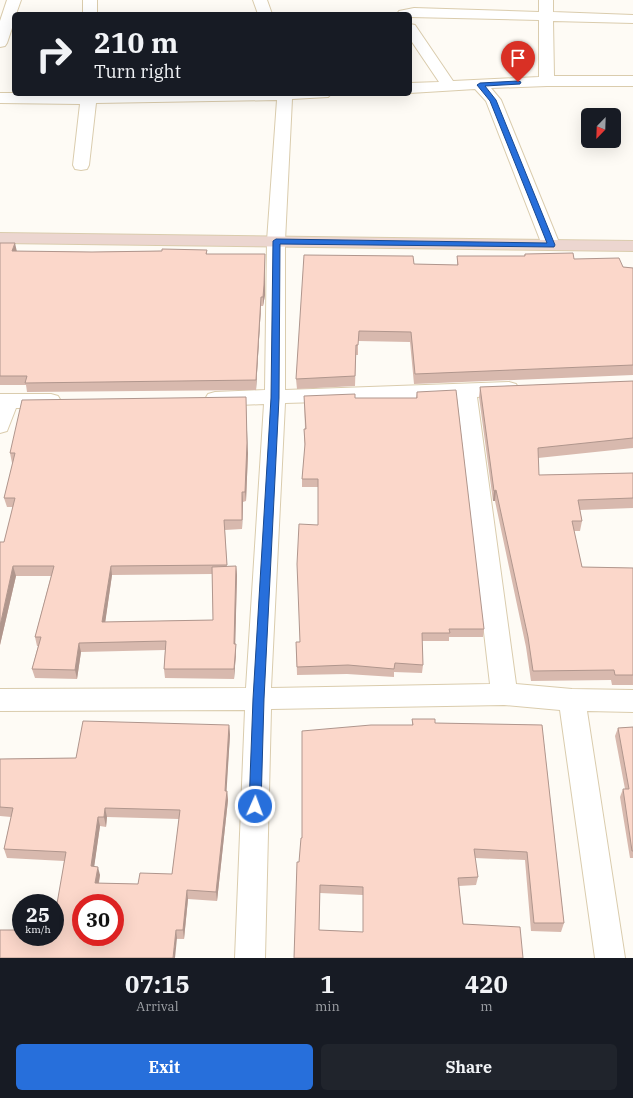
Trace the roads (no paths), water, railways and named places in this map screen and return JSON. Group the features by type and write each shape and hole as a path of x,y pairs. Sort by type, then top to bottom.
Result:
{"street":[{"path":"0,43 14,0"},
{"path":"90,0 90,12"},
{"path":"260,0 264,12"},
{"path":"546,0 547,81"},
{"path":"412,12 633,19"},
{"path":"412,30 450,86"},
{"path":"412,88 547,81 633,81"},
{"path":"480,85 493,100 551,245"},
{"path":"0,98 89,96 81,165"},
{"path":"250,958 258,699 275,398 276,241 286,96"},
{"path":"0,238 633,246"},
{"path":"196,399 275,398 529,388"},
{"path":"466,391 504,694"},
{"path":"0,426 4,402 70,401"},
{"path":"0,700 258,699 504,694 572,700 633,701"},
{"path":"572,700 610,958"}]}
